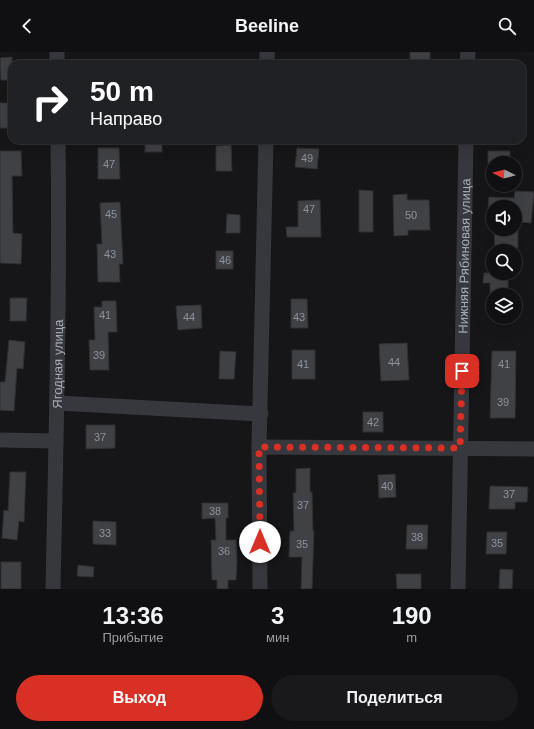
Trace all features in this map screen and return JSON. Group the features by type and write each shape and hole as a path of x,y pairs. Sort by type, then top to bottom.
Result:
{"street":[{"name":"Ягодная улица","path":"53,589 58,403 58,144"},
{"path":"260,589 259,447 261,414 266,144"},
{"name":"Нижняя Рябиновая улица","path":"458,589 466,144"},
{"path":"58,403 261,414"},
{"path":"0,440 56,441"},
{"path":"259,447 534,449"}],"building":[{"path":"410,52 430,52 430,60 410,60"},
{"path":"12,57 12,60 8,60 8,80 1,80 0,58"},
{"path":"0,103 8,103 8,128 0,128"},
{"path":"145,144 162,144 162,152 145,152"},
{"path":"231,145 232,171 216,171 216,146"},
{"path":"98,148 119,148 120,179 98,179"},
{"path":"297,148 319,149 317,169 295,167"},
{"path":"0,151 21,151 22,176 12,176 13,233 22,234 21,264 0,263"},
{"path":"488,151 510,151 510,156 488,156"},
{"path":"359,190 373,191 373,232 359,232"},
{"path":"515,192 534,192 531,223 522,222 522,200 489,200 489,197 514,198"},
{"path":"407,194 407,200 429,200 430,230 408,230 408,235 394,236 393,195"},
{"path":"320,200 321,237 287,237 286,227 298,227 298,201"},
{"path":"120,202 123,264 119,264 120,282 98,282 97,244 102,244 100,203"},
{"path":"227,214 240,215 240,233 226,233"},
{"path":"494,236 518,236 518,244 495,244"},
{"path":"216,251 233,251 233,269 216,269"},
{"path":"484,273 486,273 486,280 508,280 508,288 490,288 490,283 483,283"},
{"path":"10,298 27,298 26,321 10,321"},
{"path":"291,299 307,299 308,328 291,328"},
{"path":"102,301 116,301 117,332 108,332 109,370 90,370 89,340 95,340 94,307 102,307"},
{"path":"201,305 202,328 178,330 176,306"},
{"path":"9,340 25,342 23,369 17,368 14,411 0,410 0,382 5,382"},
{"path":"407,343 409,380 381,381 379,344"},
{"path":"292,350 315,350 315,379 292,379"},
{"path":"220,351 236,352 234,379 219,379"},
{"path":"492,351 516,351 515,418 490,418"},
{"path":"363,412 383,412 383,432 363,432"},
{"path":"86,425 115,425 115,448 86,449"},
{"path":"310,468 310,492 312,492 314,531 312,589 301,589 302,557 289,557 290,531 294,531 293,493 296,493 296,469"},
{"path":"10,472 26,472 24,522 19,521 17,540 2,538 4,510 8,511"},
{"path":"395,474 396,497 379,498 378,475"},
{"path":"490,486 528,487 527,502 515,502 515,509 489,509"},
{"path":"202,503 228,503 226,540 236,540 237,561 236,580 228,580 228,589 217,589 217,580 212,580 211,540 216,540 215,518 202,519"},
{"path":"93,521 116,522 116,545 93,544"},
{"path":"407,525 428,525 427,549 406,549"},
{"path":"487,532 507,532 506,554 486,554"},
{"path":"1,562 21,562 21,589 1,589"},
{"path":"78,565 94,567 93,577 77,576"},
{"path":"500,569 513,570 512,589 499,589"},
{"path":"396,574 421,574 421,589 397,589"}],"route":[{"path":"260,542 259,447 460,448 462,371"}]}
